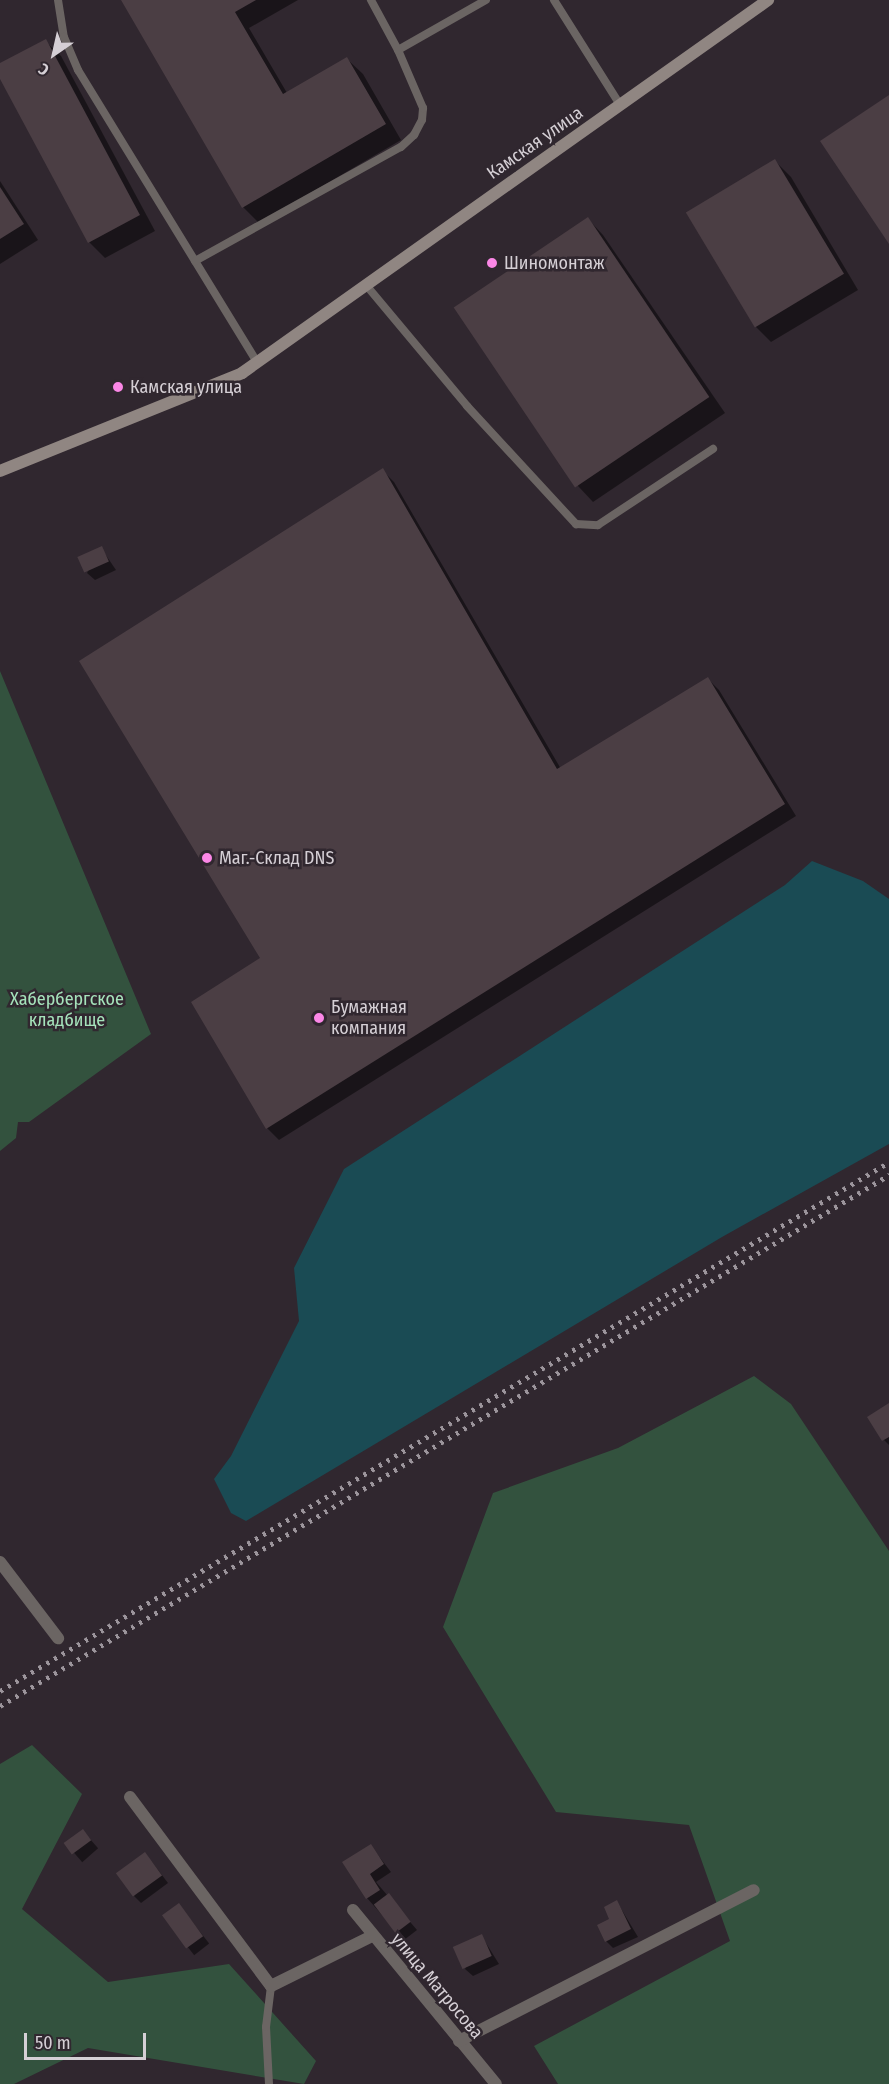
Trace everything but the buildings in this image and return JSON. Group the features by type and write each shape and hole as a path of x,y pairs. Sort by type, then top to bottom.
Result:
{"main road":[{"name":"Камская улица","path":"0,471 242,373 768,0"}],"street":[{"path":"0,1562 58,1638"},
{"path":"130,1797 271,1986 372,1936"},
{"path":"459,2041 754,1890"},
{"name":"улица Матросова","path":"353,1910 372,1936 496,2084"}],"lane":[{"path":"58,0 64,37 78,70 257,362"},
{"path":"195,261 409,141 423,120 423,108 398,50 371,0"},
{"path":"398,50 486,0"},
{"path":"554,0 620,105"},
{"path":"366,285 467,406 576,524 598,525 713,449"},
{"path":"268,2084 266,2027 271,1986"}],"green space":[{"name":"Хабербергское кладбище","path":"0,671 151,1034 29,1122 18,1122 16,1138 0,1151"},
{"path":"754,1376 791,1404 889,1551 889,2084 558,2084 534,2046 730,1941 689,1825 556,1812 443,1627 493,1493 618,1448"},
{"path":"32,1745 82,1794 22,1909 108,1982 229,1964 316,2061 304,2084 88,2048 14,2084 0,2084 0,1764"}],"water":[{"path":"812,861 863,881 889,899 889,1144 722,1237 246,1521 231,1513 214,1479 231,1456 299,1321 294,1268 344,1169 785,885"}],"railway":[{"path":"0,1691 889,1162"},
{"path":"0,1706 889,1175"}],"place":[{"name":"Шиномонтаж","path":"492,263"},
{"name":"Камская улица","path":"118,387"},
{"name":"Маг.-Склад DNS","path":"207,858"},
{"name":"Бумажная компания","path":"319,1018"}]}
